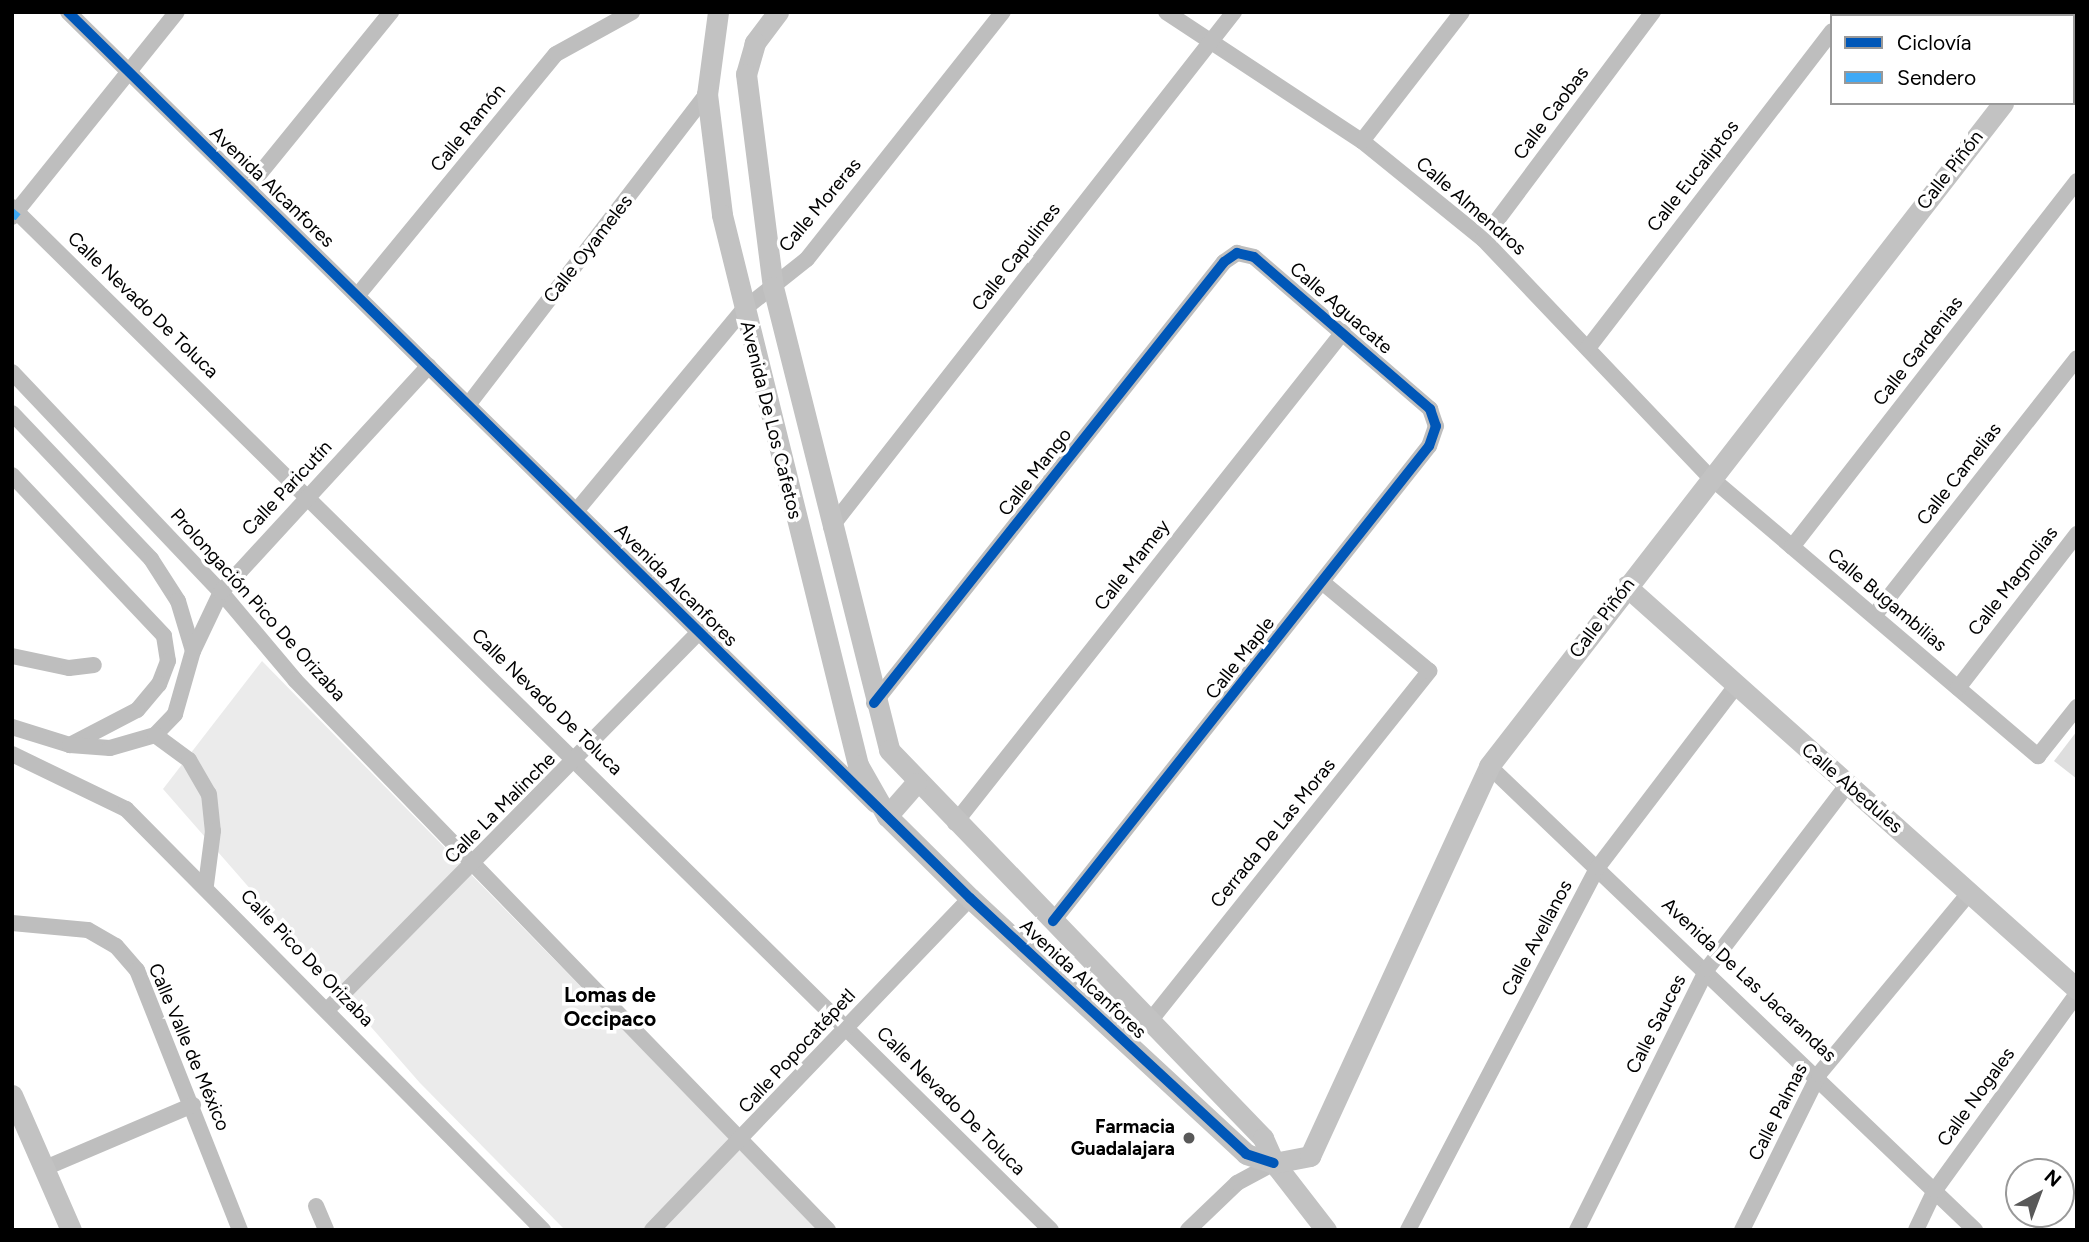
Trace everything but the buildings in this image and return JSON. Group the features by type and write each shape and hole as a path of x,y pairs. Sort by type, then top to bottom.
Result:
{"street":[{"name":"Avenida Alcanfores","path":"68,12 970,898 1246,1154 1274,1163"},
{"path":"14,212 131,75 177,12"},
{"path":"248,188 391,12"},
{"name":"Calle Ramón","path":"357,296 556,54 632,12"},
{"name":"Avenida De Los Cafetos","path":"718,12 707,94 722,215 844,723 858,765 887,816"},
{"name":"Avenida De Los Cafetos","path":"778,12 755,43 746,74 773,286 874,703 889,750 916,783"},
{"name":"Calle Moreras","path":"577,510 744,310 807,259 1003,12"},
{"name":"Calle Almendros","path":"1166,12 1210,44 1362,141 1483,239 1710,477"},
{"name":"Calle Capulines","path":"831,527 1234,12"},
{"path":"1362,141 1462,12"},
{"name":"Calle Caobas","path":"1483,239 1653,12"},
{"name":"Calle Eucaliptos","path":"1588,348 1830,34"},
{"name":"Calle Oyameles","path":"468,405 707,94"},
{"name":"Calle Piñón","path":"1274,1163 1310,1156 1489,766 1710,477 2001,105"},
{"name":"Calle Gardenias","path":"1792,547 2077,181"},
{"name":"Calle Nevado De Toluca","path":"14,212 848,1027 1051,1230"},
{"name":"Calle Aguacate","path":"1224,262 1237,253 1254,257 1430,409"},
{"name":"Calle Mango","path":"874,703 1224,262"},
{"name":"Calle Mamey","path":"955,823 1343,332"},
{"name":"Calle Camelias","path":"1874,616 2077,358"},
{"name":"Calle Paricutín","path":"155,735 175,714 193,651 221,592 429,366"},
{"name":"Prolongación Pico De Orizaba","path":"12,372 221,592 295,680 473,866"},
{"name":"Calle Maple","path":"1053,921 1429,446 1436,426 1430,409"},
{"path":"12,413 150,559 178,601 193,651"},
{"path":"12,475 164,636 168,661 159,684 137,710 70,745"},
{"name":"Calle Bugambilias","path":"1710,477 2038,755 2077,707"},
{"name":"Calle Magnolias","path":"1958,688 2077,534"},
{"name":"Cerrada De Las Moras","path":"1150,1021 1429,671 1322,582"},
{"name":"Calle Abedules","path":"1626,586 1736,687 1970,892 2077,991"},
{"name":"Calle La Malinche","path":"327,1010 577,761 699,632"},
{"path":"12,656 69,668 94,665"},
{"name":"Calle Avellanos","path":"1408,1230 1598,867 1736,687"},
{"path":"12,727 70,745 132,746 155,735 189,760 209,794 213,831 206,885"},
{"name":"Calle Pico De Orizaba","path":"12,754 127,809 206,885 543,1230"},
{"name":"Avenida De Las Jacarandas","path":"1489,766 1819,1074 1975,1230"},
{"name":"Avenida Alcanfores","path":"916,783 1263,1138 1274,1163 1326,1230"},
{"path":"887,816 916,783"},
{"name":"Calle Sauces","path":"1577,1230 1707,970 1848,784"},
{"path":"473,866 828,1230"},
{"name":"Calle Palmas","path":"1742,1230 1819,1074 1970,892"},
{"name":"Calle Popocatépetl","path":"652,1230 741,1142 970,898"},
{"name":"Calle Valle de México","path":"12,923 88,930 116,946 137,970 193,1105 240,1230"},
{"name":"Calle Nogales","path":"1916,1230 1935,1189 2077,991"},
{"path":"15,1101 71,1230"},
{"path":"45,1168 193,1105"},
{"path":"1188,1230 1237,1183 1274,1163"},
{"path":"316,1206 326,1230"}],"shaded area":[{"path":"262,661 819,1230 565,1230 420,1083 163,789"}],"marked path":[{"path":"12,217 17,211"}],"cycle path":[{"path":"68,12 970,898 1246,1154 1274,1163"},
{"path":"874,703 1224,262 1237,253 1254,257 1430,409 1436,426 1429,446 1053,921"}],"place":[{"name":"Farmacia Guadalajara","path":"1189,1138"}],"district":[{"name":"Lomas de Occipaco","path":"610,1007"}]}
